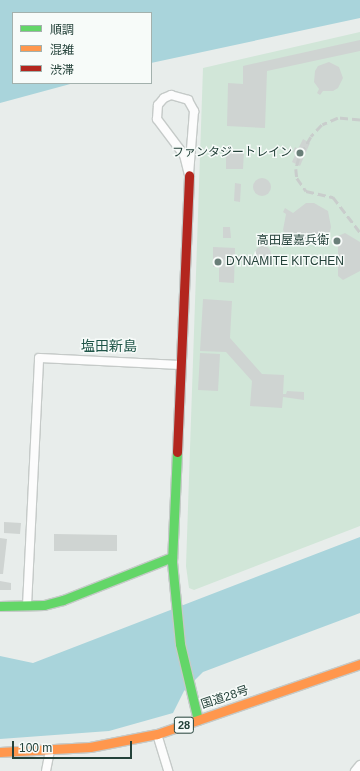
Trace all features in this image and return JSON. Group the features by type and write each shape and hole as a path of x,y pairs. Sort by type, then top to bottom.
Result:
{"main road":[{"path":"189,175 172,557 174,595 180,644 198,720"},
{"path":"0,606 27,606 63,600 172,557"},
{"name":"国道28号","path":"0,752 90,747 157,734 360,664"}],"street":[{"path":"171,94 188,100 194,112 189,175 184,155 156,119 156,109 160,101 171,94"},
{"path":"27,606 39,358 181,365"},
{"path":"157,734 168,771"},
{"path":"46,771 50,750"},
{"path":"355,771 360,765"}],"green space":[{"path":"360,32 360,526 194,590 189,588 186,566 203,68"}],"water":[{"path":"0,0 360,0 360,18 152,63 152,12 12,12 12,84 70,84 0,103"},
{"path":"360,537 360,613 203,672 184,691 173,713 109,731 0,739 0,656 33,663"}],"building":[{"path":"360,40 360,51 267,71 265,128 227,126 228,83 243,84 243,66"},
{"path":"329,62 339,67 343,78 338,88 333,91 323,91 320,95 317,93 319,89 314,82 315,71 318,66"},
{"name":"ファンタジートレイン","path":"303,139 310,143 300,166 292,162 296,153 293,152 295,147 298,149"},
{"path":"226,150 244,150 243,169 226,169"},
{"path":"258,178 266,178 271,183 269,194 266,196 258,196 253,191 253,183"},
{"path":"235,183 241,184 240,202 234,201"},
{"path":"306,203 314,203 328,211 331,227 328,240 321,235 315,241 300,245 287,237 283,230 286,214 283,212 285,208 293,213"},
{"path":"223,227 230,227 231,238 223,238"},
{"path":"345,233 360,242 360,271 343,280 338,276 338,236"},
{"path":"260,246 266,246 271,251 269,260 266,262 260,262 255,257 255,251"},
{"path":"213,247 235,248 234,283 219,282 219,267 213,267"},
{"path":"203,299 232,301 230,338 262,374 284,375 283,394 286,394 287,391 304,392 304,400 283,397 282,408 250,406 252,381 226,352 200,351"},
{"path":"200,353 220,354 218,391 198,390"},
{"path":"4,522 21,523 20,534 4,533"},
{"path":"54,534 117,535 117,551 54,551"},
{"path":"0,538 7,539 3,574 0,574"},
{"path":"0,581 11,583 11,590 0,590"}],"railway":[{"path":"360,120 338,118 322,125 311,137 299,158 296,169 297,178 306,191 333,197 360,232"}],"traffic: fast":[{"path":"177,452 172,562 180,644 198,720"},
{"path":"0,606 44,605 63,600 172,557"}],"traffic: slow":[{"path":"0,752 90,747 157,734 360,664"}],"traffic: jam":[{"path":"177,452 189,175"}],"place":[{"name":"ファンタジートレイン","path":"300,153"},
{"name":"高田屋嘉兵衛","path":"337,241"},
{"name":"DYNAMITE KITCHEN","path":"218,262"}],"district":[{"name":"塩田新島","path":"109,346"}]}
